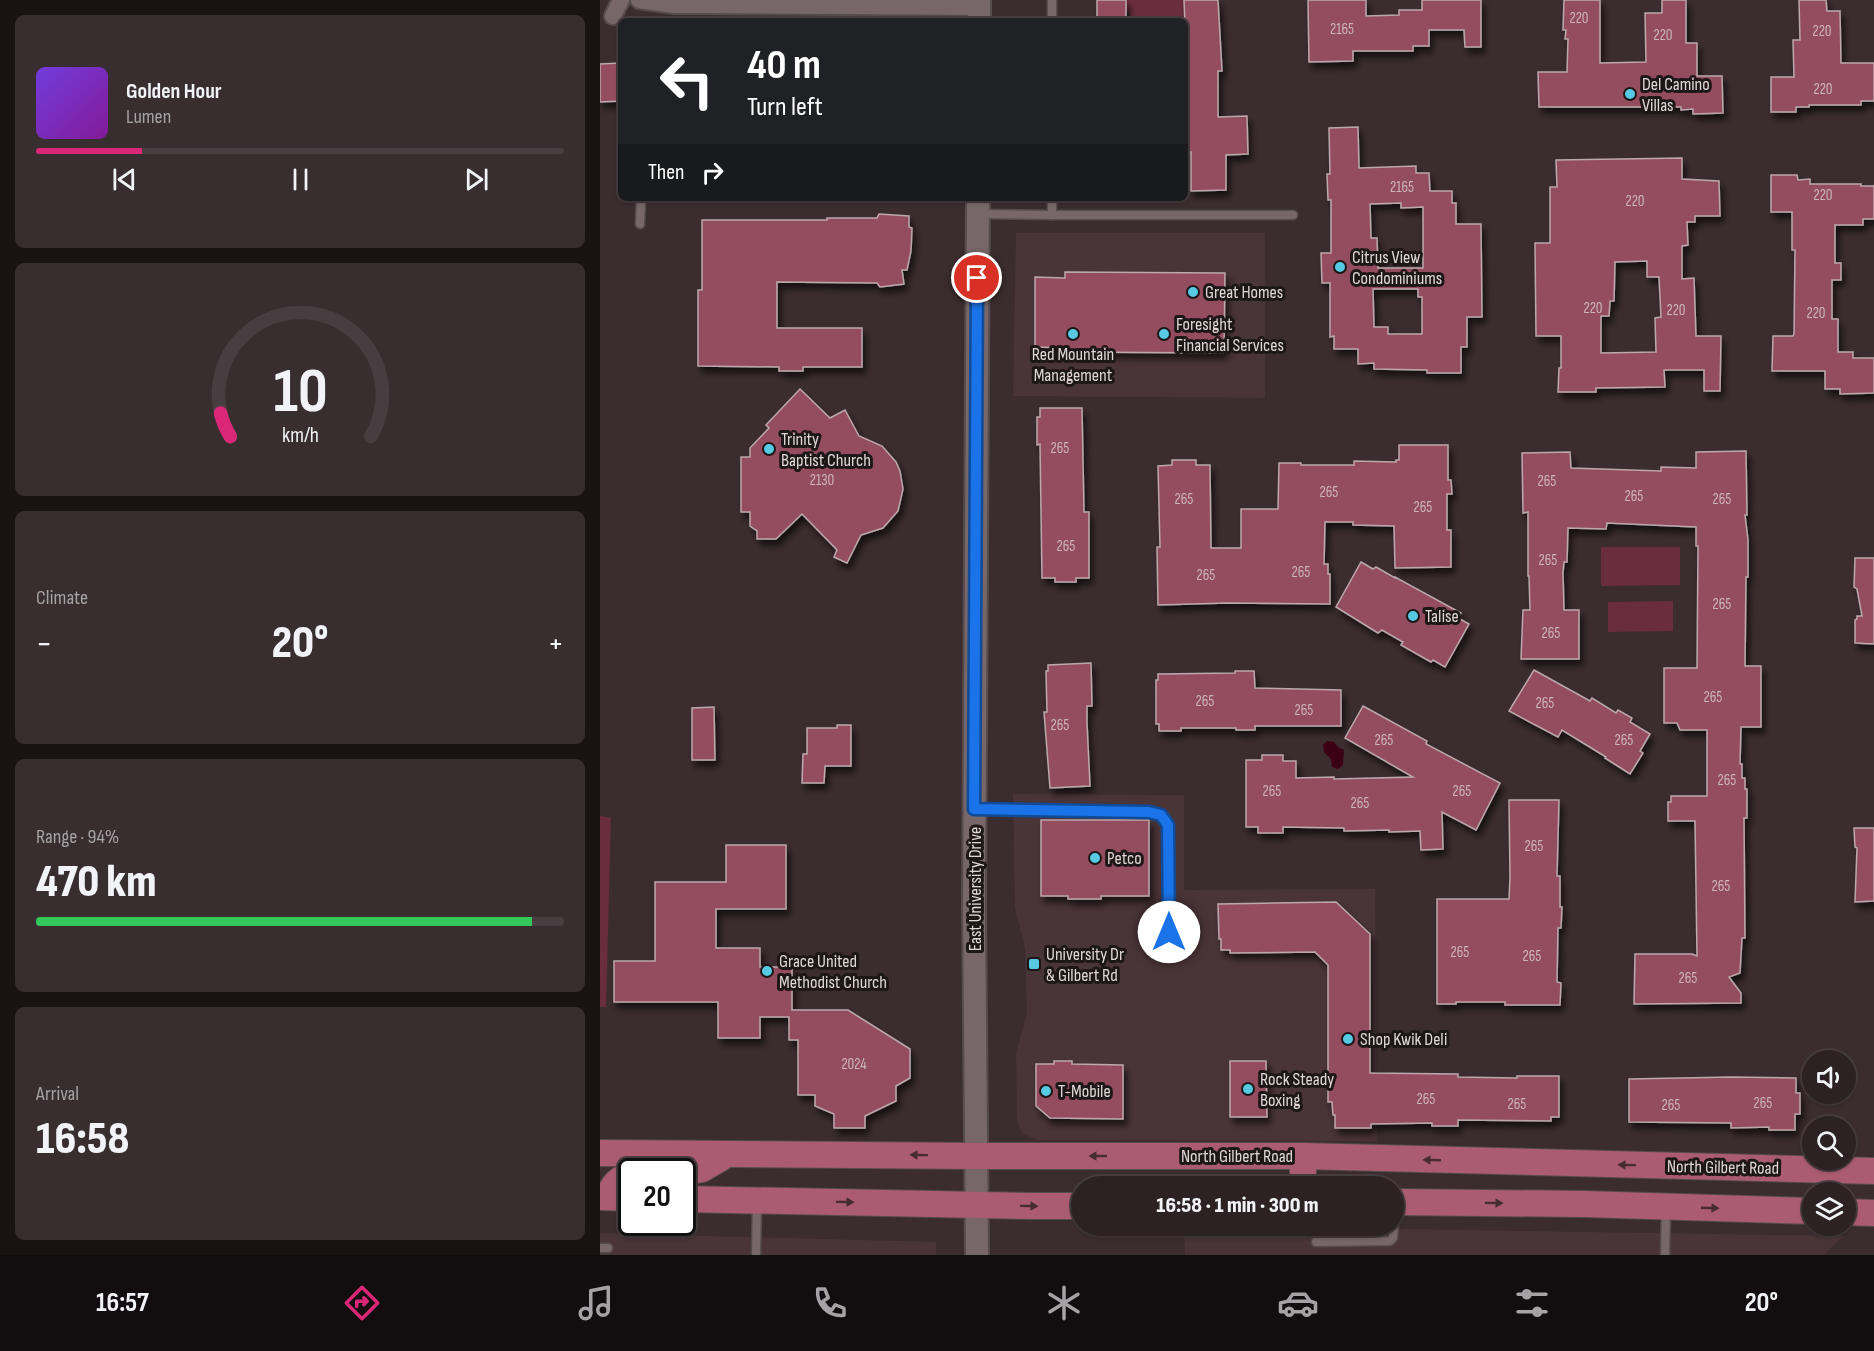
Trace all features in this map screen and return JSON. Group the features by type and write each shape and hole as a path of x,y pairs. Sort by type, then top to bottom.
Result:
{"main road":[{"name":"East University Drive","path":"977,1255 974,809 978,206"},
{"name":"North Gilbert Road","path":"602,1159 730,1154 1303,1156 1586,1164 1842,1181 1874,1171"},
{"path":"696,1170 730,1154"},
{"path":"1303,1156 1303,1176"},
{"path":"1584,1204 1586,1164"},
{"path":"613,1197 618,1180"},
{"path":"696,1199 1071,1206"},
{"path":"1404,1202 1584,1204 1802,1211"},
{"path":"1856,1212 1874,1212"}],"street":[{"path":"613,16 621,0"},
{"path":"639,0 674,5 979,9"}],"lane":[{"path":"1052,0 1052,18"},
{"path":"640,224 641,201"},
{"path":"1052,201 1052,215"},
{"path":"978,206 1052,215 1293,215"},
{"path":"974,809 1149,812 1161,815 1168,825 1169,932"},
{"path":"756,1255 757,1200"},
{"path":"1665,1255 1666,1206"},
{"path":"1316,1242 1390,1241 1393,1236"}],"shaded area":[{"path":"1126,0 1184,0 1184,18 1130,18 1130,12 1126,12"},
{"path":"1016,233 1265,233 1265,398 1013,396"},
{"path":"1601,547 1680,547 1680,585 1601,586"},
{"path":"1673,601 1673,631 1608,632 1608,602"},
{"path":"1327,741 1334,742 1344,750 1343,765 1338,769 1332,767 1331,759 1324,752 1323,745"},
{"path":"1013,794 1184,795 1184,890 1375,889 1377,1141 1037,1140 1023,1134 1017,1122 1016,1053 1027,1013 1025,948 1015,908"},
{"path":"600,816 611,818 606,1007 600,1007"},
{"path":"1404,1229 1844,1236 1823,1255 1185,1255 1184,1236 1404,1236"},
{"path":"600,1233 618,1233 618,1236 696,1236 936,1242 936,1255 600,1255"}],"building":[{"path":"1097,0 1126,0 1126,18 1097,18"},
{"path":"1184,0 1218,0 1222,71 1218,71 1218,117 1247,116 1248,154 1226,155 1226,190 1191,191 1191,152 1188,152 1188,18 1185,18"},
{"path":"1308,0 1366,0 1366,16 1399,15 1399,10 1422,10 1422,0 1481,0 1481,47 1465,47 1464,30 1429,30 1429,46 1413,46 1413,51 1353,51 1353,61 1309,62"},
{"path":"1564,0 1600,0 1600,63 1646,62 1645,13 1662,13 1662,0 1686,0 1686,43 1697,43 1697,76 1722,76 1723,113 1693,114 1693,109 1681,110 1681,107 1539,107 1538,72 1567,72 1568,39 1565,39 1566,30 1563,30"},
{"path":"1799,0 1826,0 1827,11 1840,11 1841,63 1874,63 1874,101 1861,101 1861,105 1809,105 1809,107 1796,107 1796,112 1771,112 1771,77 1794,77 1793,40 1800,40"},
{"path":"618,63 618,101 600,102 600,64"},
{"path":"1358,127 1359,168 1416,166 1416,173 1429,173 1430,191 1452,191 1452,203 1456,203 1456,224 1481,224 1482,317 1467,317 1467,347 1461,347 1461,373 1374,369 1374,363 1358,364 1358,349 1334,349 1334,336 1330,337 1330,283 1322,283 1321,253 1331,253 1331,200 1328,200 1327,174 1330,174 1329,128","holes":["1401,203 1401,208 1423,207 1423,268 1378,268 1377,238 1371,238 1370,204","1373,289 1418,289 1418,297 1422,297 1422,334 1388,334 1388,327 1374,327"]},
{"path":"1682,158 1682,179 1719,181 1720,216 1695,216 1695,222 1687,222 1688,245 1682,246 1682,279 1694,278 1696,336 1721,336 1720,391 1704,391 1704,370 1664,370 1665,387 1596,388 1596,392 1558,392 1561,336 1536,336 1535,243 1550,243 1550,187 1557,187 1556,160","holes":["1647,261 1647,277 1659,277 1661,317 1655,318 1656,352 1601,353 1601,316 1609,316 1610,301 1614,301 1615,262"]},
{"path":"1771,175 1797,175 1798,180 1810,179 1810,184 1874,186 1874,219 1863,219 1863,225 1835,225 1835,263 1841,263 1841,280 1832,280 1832,319 1838,319 1838,352 1853,352 1853,358 1874,358 1874,393 1840,394 1840,389 1825,389 1825,371 1772,371 1773,336 1793,336 1794,334 1795,250 1792,250 1792,212 1771,212"},
{"path":"879,214 909,216 909,227 912,228 911,251 907,270 902,270 904,284 880,287 877,283 777,282 777,328 862,328 862,367 803,367 803,371 779,371 779,367 698,366 698,290 702,290 702,220 827,220 827,218 877,218"},
{"path":"1065,272 1225,273 1224,353 1068,352 1068,348 1035,347 1035,277 1065,278"},
{"path":"800,389 830,418 845,410 859,436 882,446 896,462 900,471 903,489 898,511 883,528 861,535 847,563 834,557 837,550 802,514 776,539 757,539 757,531 750,526 750,512 741,512 741,457 750,457 750,448 769,428 766,425"},
{"path":"1040,408 1082,408 1084,512 1089,512 1089,578 1076,578 1076,582 1055,582 1055,578 1042,578 1040,444 1037,445 1037,417 1040,417"},
{"path":"1399,445 1448,445 1448,480 1451,480 1452,494 1447,494 1447,530 1451,530 1451,567 1395,568 1394,526 1325,522 1324,564 1328,564 1328,574 1330,574 1330,604 1158,605 1157,547 1160,547 1158,466 1172,465 1172,460 1196,460 1196,465 1210,465 1211,548 1241,548 1241,509 1278,509 1279,463 1354,465 1354,461 1396,462 1399,460"},
{"path":"1746,451 1747,515 1745,515 1748,577 1746,577 1745,666 1761,666 1761,727 1741,727 1740,764 1742,764 1742,778 1745,778 1745,789 1747,789 1747,818 1744,818 1745,938 1742,938 1740,973 1729,977 1741,993 1741,1003 1634,1004 1635,954 1692,954 1697,956 1695,821 1668,821 1668,802 1671,802 1671,796 1707,796 1707,730 1680,730 1677,723 1664,723 1664,668 1697,668 1698,546 1696,546 1696,527 1607,523 1606,529 1568,528 1567,562 1564,562 1563,573 1564,610 1579,610 1579,659 1521,659 1523,610 1530,610 1528,512 1523,513 1522,453 1570,452 1571,468 1661,471 1661,467 1696,468 1696,452"},
{"path":"1855,558 1874,558 1874,644 1855,643 1855,620 1857,616 1862,616 1857,589 1854,587"},
{"name":"Talise","path":"1361,562 1373,569 1376,567 1461,613 1458,618 1469,624 1445,667 1401,645 1403,642 1382,630 1378,633 1336,607"},
{"path":"1091,663 1092,706 1087,706 1090,786 1050,788 1044,712 1047,712 1046,671 1048,671 1048,665"},
{"path":"1534,670 1590,701 1592,698 1616,713 1618,710 1632,718 1630,722 1650,734 1640,751 1643,753 1630,774 1562,730 1558,737 1509,711"},
{"path":"1235,671 1254,671 1255,688 1341,690 1341,726 1255,726 1255,730 1181,728 1181,731 1159,731 1159,724 1156,724 1158,674 1235,673"},
{"path":"1363,706 1427,741 1426,744 1500,783 1476,830 1442,812 1443,849 1421,850 1420,831 1344,831 1344,828 1283,827 1283,833 1258,833 1258,827 1246,827 1246,760 1262,760 1262,755 1283,755 1283,761 1296,761 1296,778 1413,777 1345,738"},
{"path":"714,707 715,760 692,760 692,708"},
{"path":"837,725 851,725 851,766 825,766 824,783 802,783 803,754 807,754 807,728 837,728"},
{"path":"1509,800 1559,800 1557,876 1560,876 1560,907 1562,907 1561,928 1558,928 1557,982 1561,983 1560,1005 1505,1005 1505,1002 1437,1004 1437,899 1509,899"},
{"name":"Petco","path":"1041,820 1149,820 1149,896 1068,899 1068,896 1041,896"},
{"path":"1854,828 1874,828 1874,901 1855,902 1857,848 1855,847"},
{"path":"726,845 786,845 786,909 716,909 716,948 760,948 760,967 792,967 792,1010 848,1010 910,1049 910,1078 896,1086 896,1101 865,1116 865,1128 834,1128 834,1114 815,1106 815,1095 798,1095 798,1040 789,1040 789,1017 760,1017 760,1038 718,1038 718,1002 614,1002 614,961 655,961 655,882 726,882"},
{"path":"1336,902 1370,934 1370,1073 1458,1074 1458,1077 1517,1078 1517,1076 1559,1076 1559,1117 1551,1117 1551,1121 1458,1120 1458,1126 1432,1126 1432,1123 1371,1124 1371,1128 1335,1128 1332,1102 1328,1102 1328,965 1315,952 1230,953 1230,950 1221,950 1218,904"},
{"path":"1054,1061 1072,1061 1072,1064 1123,1065 1123,1119 1050,1118 1036,1106 1036,1064 1054,1064"},
{"name":"Rock Steady Boxing","path":"1230,1061 1266,1061 1267,1117 1230,1117"},
{"path":"1796,1078 1796,1093 1800,1093 1800,1114 1795,1114 1795,1130 1769,1130 1769,1127 1731,1128 1731,1123 1629,1122 1629,1079"}],"place":[{"name":"Del Camino Villas","path":"1630,94"},
{"name":"Citrus View Condominiums","path":"1340,267"},
{"name":"Great Homes","path":"1193,292"},
{"name":"Red Mountain Management","path":"1073,334"},
{"name":"Foresight Financial Services","path":"1164,334"},
{"name":"Trinity Baptist Church","path":"769,449"},
{"name":"Talise","path":"1413,616"},
{"name":"Petco","path":"1095,858"},
{"name":"University Dr & Gilbert Rd","path":"1034,964"},
{"name":"Grace United Methodist Church","path":"767,971"},
{"name":"Shop Kwik Deli","path":"1348,1039"},
{"name":"Rock Steady Boxing","path":"1248,1089"},
{"name":"T-Mobile","path":"1046,1091"}],"route":[{"path":"977,278 974,809 1149,812 1161,815 1168,825 1169,932"}]}
